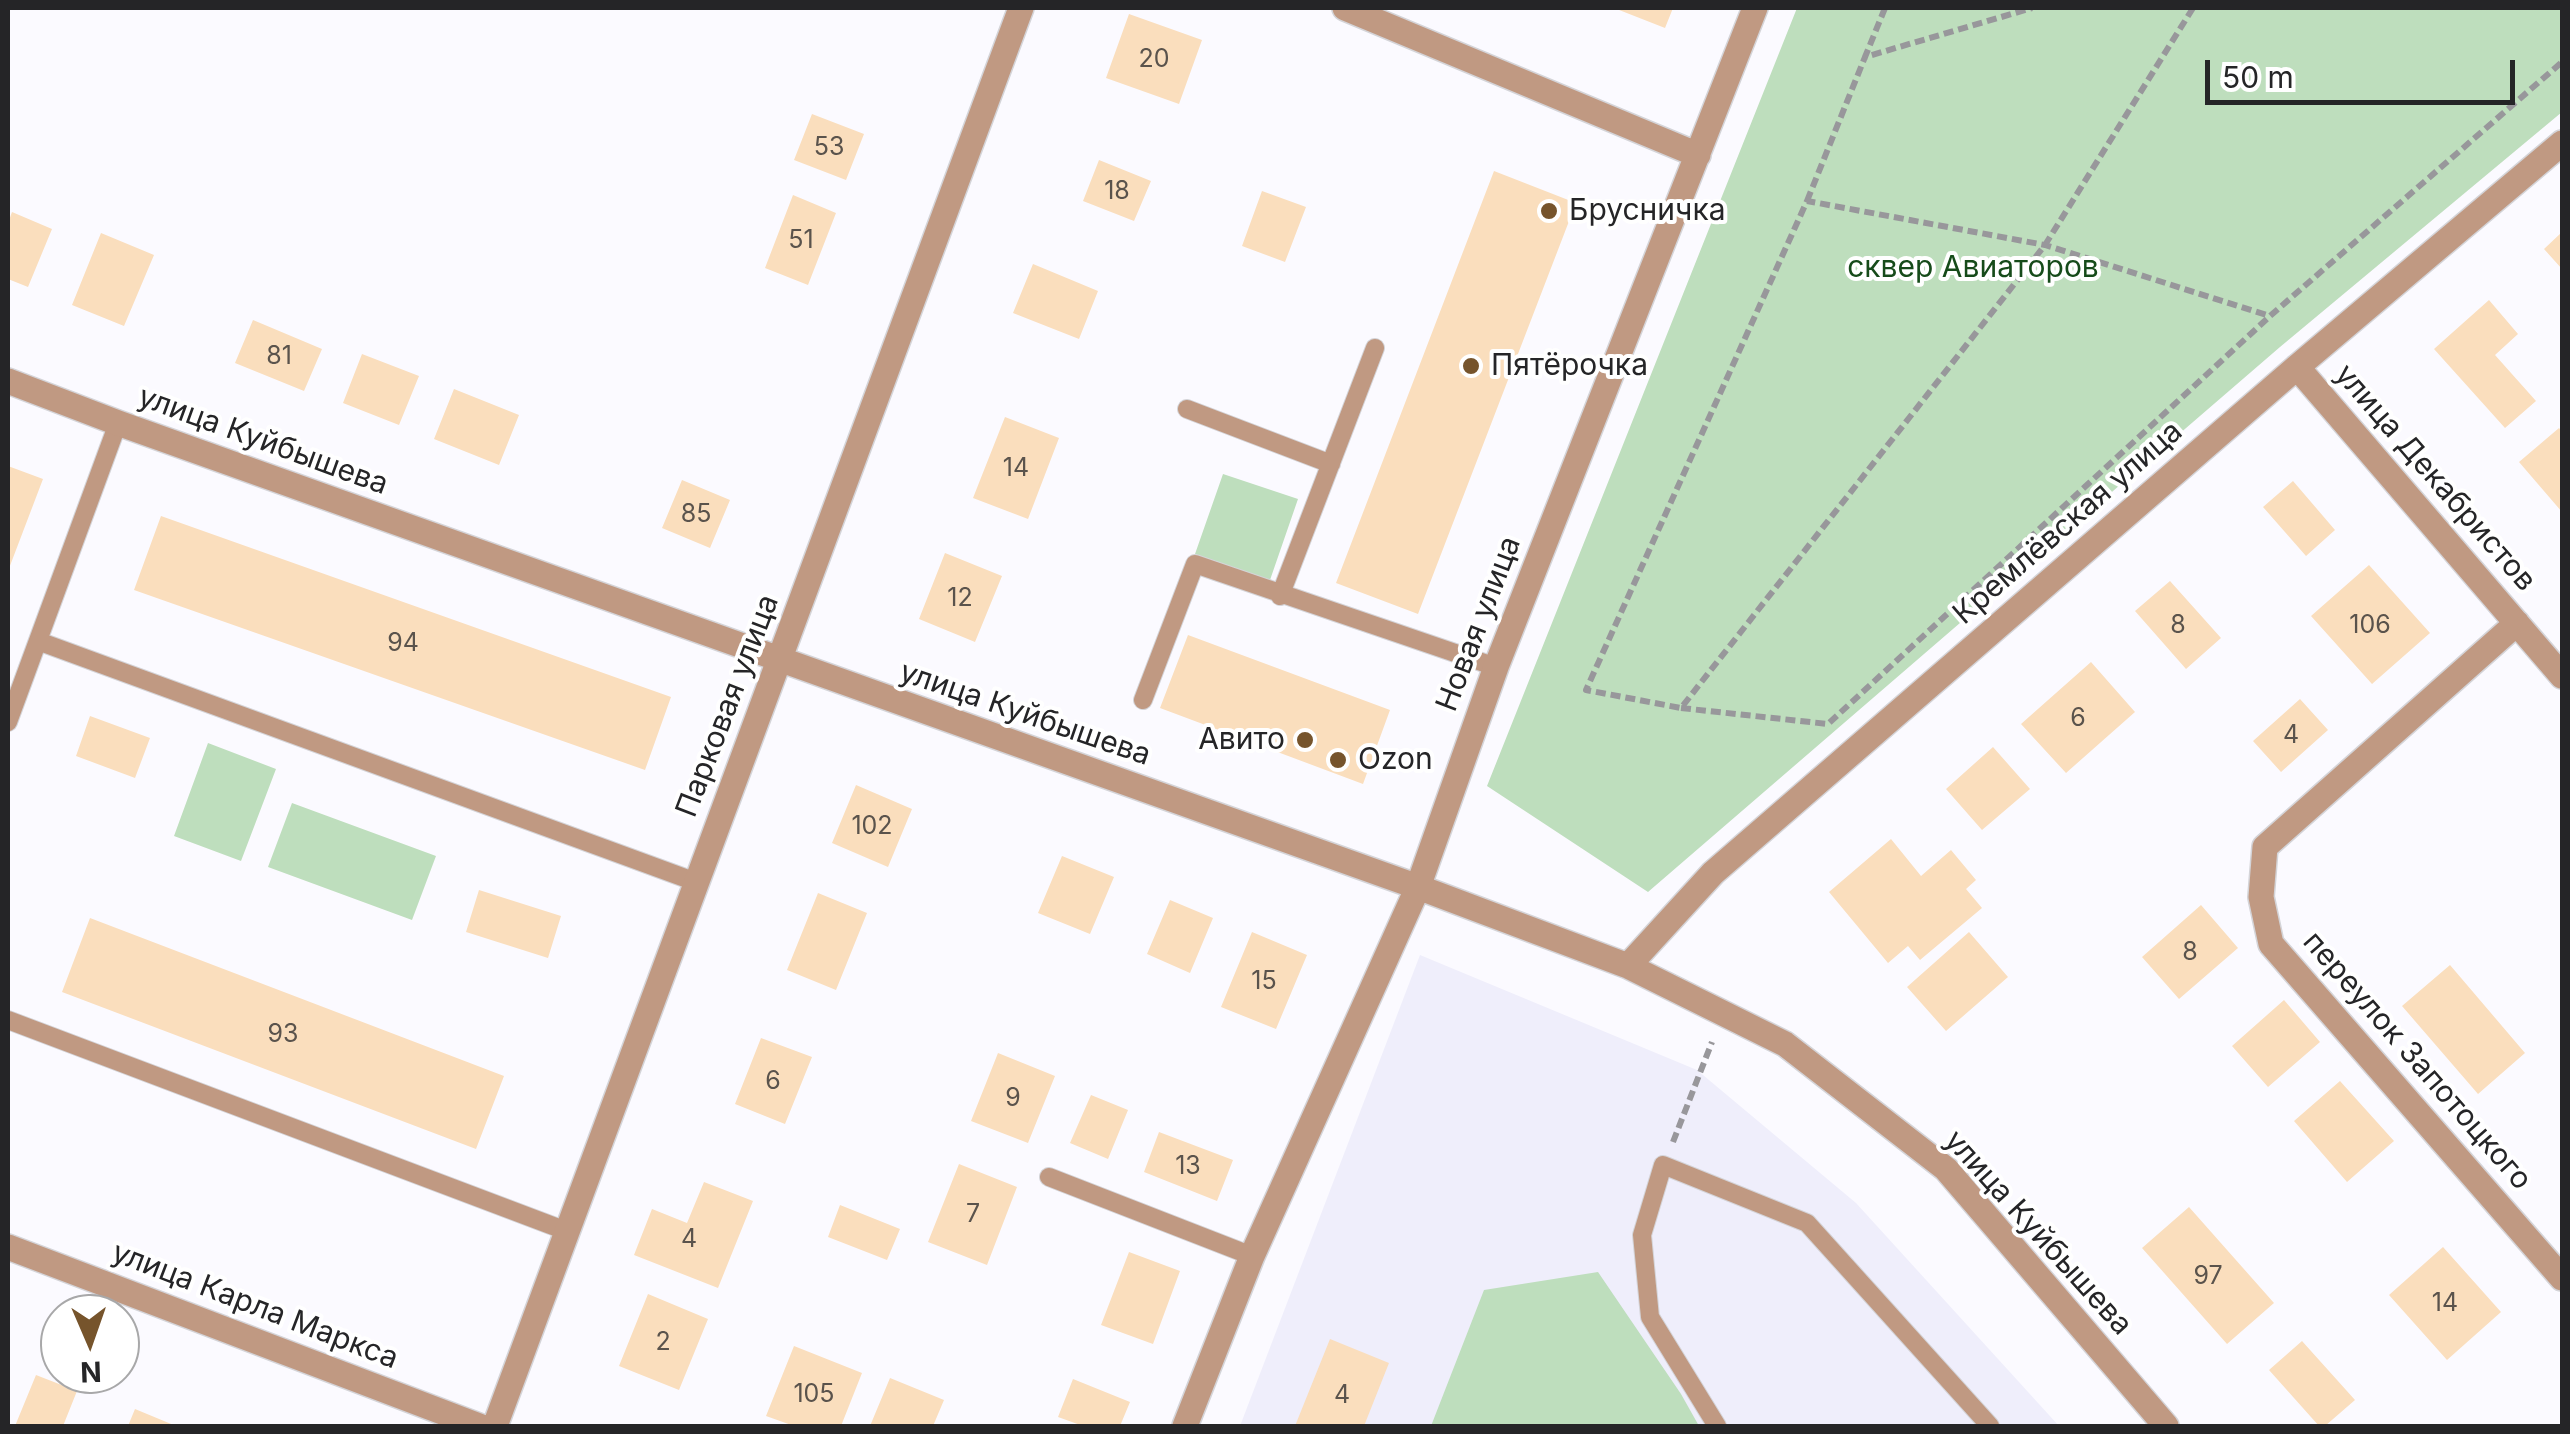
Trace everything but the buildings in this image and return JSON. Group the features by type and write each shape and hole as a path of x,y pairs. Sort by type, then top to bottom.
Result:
{"street":[{"name":"Парковая улица","path":"494,1426 1022,8"},
{"path":"1345,8 1698,156"},
{"name":"Новая улица","path":"1185,1426 1252,1256 1418,887 1496,666 1755,8"},
{"name":"Кремлёвская улица","path":"1628,966 1714,873 2562,142"},
{"name":"улица Декабристов","path":"2297,368 2562,676"},
{"name":"улица Куйбышева","path":"8,381 118,424 1418,887 1628,966 1785,1044 1946,1169 2166,1426"},
{"name":"переулок Запотоцкого","path":"2517,622 2265,847 2261,897 2271,944 2562,1278"},
{"name":"улица Карла Маркса","path":"8,1247 480,1426"}],"lane":[{"path":"1280,596 1376,348"},
{"path":"1186,409 1330,464"},
{"path":"8,722 118,424"},
{"path":"1143,700 1194,564 1496,666"},
{"path":"38,641 696,882"},
{"path":"8,1020 569,1232"},
{"path":"1717,1426 1650,1317 1642,1236 1663,1165 1807,1224 1990,1426"},
{"path":"1049,1177 1252,1256"}],"path":[{"path":"1885,8 1807,201 1586,690 1681,708 1828,724 2270,316 2562,62"},
{"path":"1865,57 2032,8"},
{"path":"1681,708 2045,244 2193,8"},
{"path":"1807,201 2045,244 2270,316"},
{"path":"1663,1165 1724,1013"}],"shaded area":[{"path":"1420,955 1697,1070 1856,1203 2059,1426 1240,1426"}],"green space":[{"name":"сквер Авиаторов","path":"1797,8 2562,8 2562,112 2280,347 1648,892 1487,786"},
{"path":"1223,474 1298,499 1270,580 1195,554"},
{"path":"208,743 276,769 241,861 174,836"},
{"path":"292,803 436,856 412,920 268,867"},
{"path":"1598,1272 1699,1426 1431,1426 1484,1290"}],"place":[{"name":"Брусничка","path":"1549,211"},
{"name":"Пятёрочка","path":"1471,366"},
{"name":"Авито","path":"1305,740"},
{"name":"Ozon","path":"1338,760"}]}
